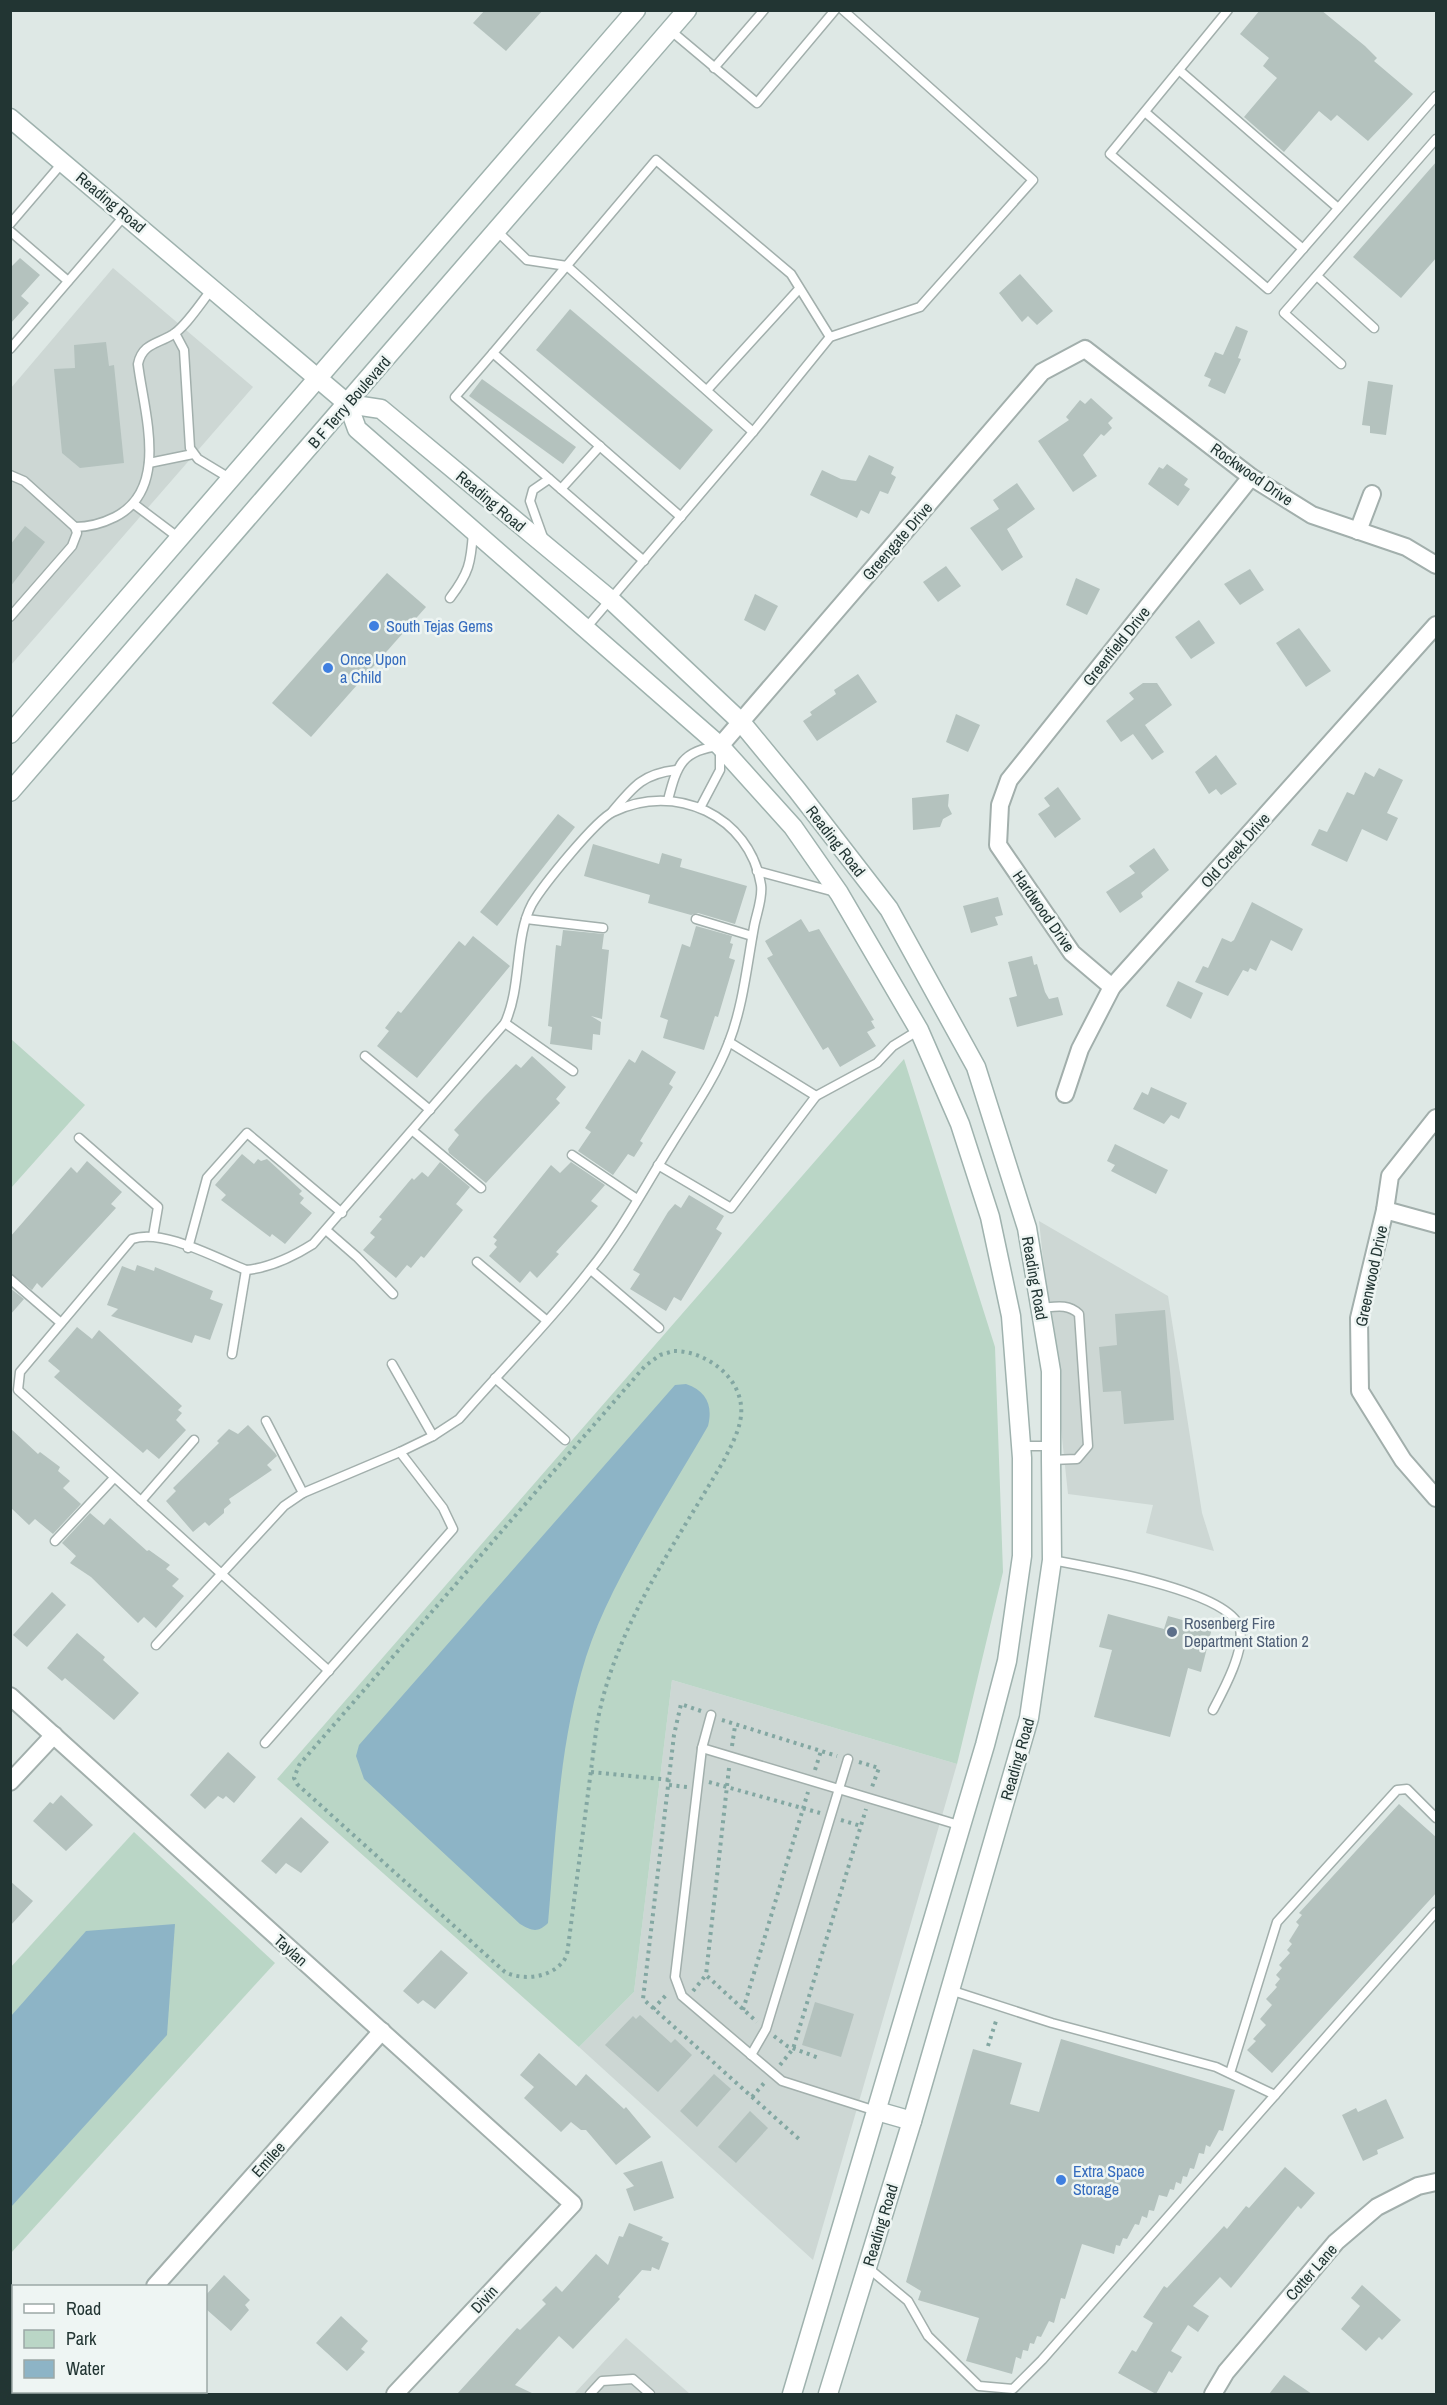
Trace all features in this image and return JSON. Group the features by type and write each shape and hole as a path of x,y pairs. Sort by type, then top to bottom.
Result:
{"main road":[{"path":"10,734 636,10"},
{"name":"B F Terry Boulevard","path":"10,792 687,10"},
{"name":"Reading Road","path":"10,118 348,404 357,429 720,746 792,827 839,893 919,1030 960,1124 990,1217 1011,1316 1021,1446 1022,1556 1009,1650 963,1826 792,2394"},
{"name":"Reading Road","path":"348,404 381,409 610,600 741,722 889,909 976,1067 1027,1228 1051,1371 1052,1560 1029,1718 912,2121 828,2394"},
{"path":"963,1826 994,1835"},
{"path":"877,2111 912,2121"}],"street":[{"name":"Rockwood Drive","path":"1085,349 1251,477 1312,515 1406,548 1437,565"},
{"name":"Greengate Drive","path":"720,746 1042,372 1085,349"},
{"name":"Greenfield Drive","path":"999,823 999,805 1009,780 1251,477"},
{"path":"1358,531 1372,494"},
{"name":"Old Creek Drive","path":"1065,1094 1080,1049 1112,987 1437,625"},
{"name":"Hardwood Drive","path":"999,823 998,845 1065,943 1072,953 1112,987"},
{"name":"Greenwood Drive","path":"1437,1118 1390,1176 1385,1210 1359,1318 1360,1391 1403,1460 1437,1498"},
{"path":"1385,1210 1437,1224"},
{"name":"Taylan","path":"10,1696 573,2204"},
{"path":"10,1782 54,1735"},
{"name":"Emilee","path":"156,2285 382,2031"},
{"name":"Cotter Lane","path":"1213,2394 1226,2373 1336,2242 1377,2207 1418,2186 1437,2182"},
{"name":"Divin","path":"395,2394 573,2204"}],"lane":[{"path":"714,68 764,10"},
{"path":"670,30 757,103 835,10"},
{"path":"586,628 753,432 830,337 920,307 1033,180 843,10"},
{"path":"1228,10 1110,154 1268,289 1437,96"},
{"path":"1179,70 1338,208"},
{"path":"1144,112 1303,249"},
{"path":"1341,364 1284,312 1437,139"},
{"path":"644,561 455,397 656,160 791,274 830,337"},
{"path":"10,225 63,162"},
{"path":"10,349 126,214"},
{"path":"10,231 68,281"},
{"path":"497,231 527,260 567,266 753,432"},
{"path":"1317,276 1374,327"},
{"path":"75,527 91,527 122,513 134,504 147,480 149,463 138,364 140,355 146,348 175,333 212,288"},
{"path":"707,390 799,289"},
{"path":"175,333 184,350 190,442 193,454 231,479"},
{"path":"493,353 681,517"},
{"path":"561,489 600,446"},
{"path":"149,463 193,454"},
{"path":"10,475 24,481 75,527 77,533 72,546 10,617"},
{"path":"546,546 530,501 533,490 549,478"},
{"path":"134,504 180,538"},
{"path":"450,598 467,576 473,530"},
{"path":"668,800 676,770 698,748 720,746 720,770 700,808"},
{"path":"329,1671 141,1501 14,1392 20,1372 132,1239 143,1235 153,1236 246,1269 256,1269 298,1253 313,1244 505,1023 512,1008 526,919 533,903 590,832 612,812 632,787 652,773 676,770"},
{"path":"156,1645 284,1506 303,1493 434,1436 459,1419 591,1270 710,1082 729,1042 739,1008 761,888 754,860 738,836 717,815 700,808 668,800 639,803 612,812"},
{"path":"757,871 839,893"},
{"path":"526,919 603,928"},
{"path":"696,919 752,936"},
{"path":"505,1023 573,1071"},
{"path":"658,1165 731,1208 816,1096 877,1063 893,1046 919,1030"},
{"path":"729,1042 816,1096"},
{"path":"365,1056 430,1110"},
{"path":"412,1131 481,1188"},
{"path":"188,1248 207,1178 247,1133 342,1213"},
{"path":"79,1138 158,1207 153,1236"},
{"path":"572,1155 637,1199"},
{"path":"326,1230 357,1257 393,1294"},
{"path":"477,1262 546,1320"},
{"path":"232,1353 246,1269"},
{"path":"591,1270 659,1328"},
{"path":"10,1279 61,1323"},
{"path":"1021,1446 1077,1459 1088,1446 1079,1314 1073,1308 1063,1306 1040,1308"},
{"path":"392,1364 434,1436"},
{"path":"495,1378 565,1440"},
{"path":"266,1421 303,1493"},
{"path":"141,1501 194,1440"},
{"path":"265,1743 453,1530 443,1508 400,1452"},
{"path":"55,1541 114,1478"},
{"path":"1052,1560 1145,1580 1208,1599 1236,1617 1241,1631 1234,1669 1213,1710"},
{"path":"711,1715 702,1748 675,1977 682,1996 782,2081 877,2111"},
{"path":"702,1748 963,1826"},
{"path":"752,2055 766,2030 848,1759"},
{"path":"1230,2073 1277,1922 1397,1790 1407,1789 1437,1818"},
{"path":"867,2266 908,2301 928,2336 979,2386 1013,2389 1042,2360 1437,1912"},
{"path":"950,1990 1052,2023 1216,2067 1275,2095"},
{"path":"590,2394 602,2381 633,2379 650,2394"}],"path":[{"path":"674,1351 685,1351 710,1361 732,1382 740,1398 741,1414 738,1430 724,1460 623,1636 604,1688 591,1772 570,1948 565,1960 557,1968 523,1977 505,1972 297,1784 294,1778 299,1765 652,1359 674,1351"},
{"path":"681,1704 735,1726 879,1768 793,2049 752,2097"},
{"path":"735,1726 706,1975 766,2030 793,2049 819,2058"},
{"path":"743,2010 821,1751"},
{"path":"591,1772 686,1787 711,1782 727,1785 861,1826"},
{"path":"988,2046 1000,2006"}],"shaded area":[{"path":"113,268 253,387 11,665 11,388"},
{"path":"1039,1221 1168,1296 1202,1513 1214,1551 1146,1533 1153,1505 1068,1494"},
{"path":"672,1680 957,1764 813,2260 579,2047 634,1992"},
{"path":"626,2338 690,2394 574,2394"}],"green space":[{"path":"11,1039 85,1105 11,1188"},
{"path":"904,1059 995,1347 1003,1572 957,1764 672,1680 634,1992 579,2047 277,1779"},
{"path":"134,1832 275,1963 11,2253 10,1968"}],"water":[{"path":"686,1384 699,1391 707,1400 710,1412 708,1426 625,1569 596,1628 577,1689 564,1755 548,1923 538,1930 531,1929 520,1924 364,1779 356,1756 359,1745 675,1385"},
{"path":"175,1924 167,2035 11,2207 11,2016 86,1931"}],"building":[{"path":"485,10 543,10 506,51 473,23"},
{"path":"1260,10 1321,10 1365,46 1377,58 1374,61 1413,94 1368,141 1337,115 1331,121 1319,111 1284,152 1244,117 1277,78 1263,66 1269,58 1240,34"},
{"path":"1437,161 1437,257 1401,298 1353,257"},
{"path":"20,258 40,275 21,296 29,303 10,324 10,268"},
{"path":"1020,274 1053,311 1037,325 1028,316 1022,322 999,293"},
{"path":"570,309 713,430 680,470 536,350"},
{"path":"1236,326 1248,331 1238,358 1241,359 1225,394 1208,386 1211,379 1204,376 1215,352 1223,355"},
{"path":"106,342 109,366 114,365 124,463 80,468 62,453 54,369 75,368 74,345"},
{"path":"482,379 576,447 563,464 469,396"},
{"path":"1368,381 1393,385 1386,435 1370,433 1370,426 1362,425"},
{"path":"1091,398 1113,418 1108,423 1112,428 1104,436 1101,434 1083,455 1097,476 1073,492 1038,441 1069,420 1066,417 1080,400 1085,404"},
{"path":"869,455 894,467 891,474 896,477 888,494 880,491 869,514 861,510 857,518 810,495 822,470 841,479 856,481"},
{"path":"1167,464 1188,479 1184,485 1190,489 1178,506 1148,484 1159,467 1163,469"},
{"path":"1017,483 1035,509 1007,529 1023,557 1002,571 970,528 999,509 993,500"},
{"path":"25,526 45,542 10,587 10,545"},
{"path":"946,566 961,586 938,602 923,582"},
{"path":"1250,569 1264,590 1240,605 1224,584"},
{"path":"387,573 426,607 311,737 272,703"},
{"path":"1076,578 1100,589 1087,615 1066,605"},
{"path":"755,594 778,606 765,631 744,620"},
{"path":"1199,620 1215,643 1191,659 1175,637"},
{"path":"1299,628 1331,671 1306,687 1276,643"},
{"path":"858,674 877,702 817,741 803,721 812,715 810,712 836,694 834,690"},
{"path":"1143,683 1157,683 1172,705 1145,725 1164,752 1152,760 1133,734 1121,742 1106,721 1134,699 1129,693"},
{"path":"956,714 980,725 968,752 946,742"},
{"path":"1216,755 1237,784 1221,795 1216,789 1209,794 1195,772"},
{"path":"1379,768 1403,780 1387,813 1398,818 1387,841 1362,829 1347,862 1311,845 1319,829 1327,832 1347,792 1354,795 1365,772 1374,777"},
{"path":"1058,787 1081,819 1055,838 1038,814 1050,806 1044,798"},
{"path":"949,794 948,806 952,814 943,819 940,827 913,830 912,798"},
{"path":"558,814 575,827 497,926 480,912"},
{"path":"593,844 659,864 662,853 682,859 680,867 747,886 735,924 698,913 691,915 648,903 650,895 584,876"},
{"path":"1154,848 1169,870 1141,893 1143,897 1120,913 1106,892 1135,873 1129,866"},
{"path":"998,897 1003,915 995,917 998,925 971,933 963,906"},
{"path":"1252,902 1303,929 1292,951 1271,940 1256,971 1250,968 1248,972 1243,970 1228,996 1195,982 1203,966 1208,968 1222,938 1231,942 1234,940"},
{"path":"801,919 809,932 819,929 874,1020 871,1021 875,1028 867,1032 876,1046 840,1067 828,1047 823,1050 767,958 773,955 765,941"},
{"path":"696,926 732,936 730,943 733,944 729,958 735,960 718,1017 715,1016 704,1050 663,1038 668,1020 660,1017 682,944 690,947"},
{"path":"563,930 604,934 602,949 609,950 602,1019 591,1016 601,1022 600,1035 593,1034 592,1050 550,1044 552,1027 548,1026 556,945 561,946"},
{"path":"473,936 510,966 417,1078 377,1046 389,1031 385,1028 398,1011 401,1013 459,941 465,946"},
{"path":"1032,956 1034,965 1037,964 1045,992 1049,999 1058,997 1063,1015 1017,1027 1009,998 1017,996 1008,962"},
{"path":"1178,981 1203,993 1191,1019 1166,1006"},
{"path":"642,1050 676,1072 669,1084 673,1087 640,1141 643,1143 634,1157 628,1154 613,1175 578,1151 591,1132 585,1128 629,1059 635,1063"},
{"path":"532,1056 566,1087 556,1099 560,1103 486,1183 449,1153 448,1149 459,1135 454,1130 516,1064 521,1068"},
{"path":"1151,1087 1187,1103 1179,1119 1171,1115 1164,1124 1133,1109 1142,1092 1148,1095"},
{"path":"1115,1144 1168,1170 1156,1194 1111,1171 1115,1165 1107,1161"},
{"path":"242,1154 254,1164 258,1159 261,1161 267,1159 302,1191 299,1194 304,1198 300,1203 312,1213 285,1244 272,1234 270,1237 221,1200 226,1195 215,1185"},
{"path":"87,1161 122,1192 111,1204 116,1208 42,1288 37,1283 32,1290 10,1273 10,1237 71,1167 77,1173"},
{"path":"440,1162 470,1187 456,1204 463,1210 424,1258 421,1256 411,1268 407,1265 396,1278 363,1250 375,1237 370,1233 382,1219 379,1217 412,1178 414,1180 422,1172 428,1177"},
{"path":"571,1162 605,1185 591,1201 598,1206 556,1252 559,1254 537,1278 530,1271 520,1283 489,1256 497,1247 494,1244 497,1240 493,1237 551,1165 560,1173"},
{"path":"689,1195 724,1216 716,1229 722,1233 681,1301 674,1297 666,1311 630,1289 640,1274 633,1270 668,1212 675,1204 681,1208"},
{"path":"137,1265 154,1271 155,1267 213,1291 210,1299 223,1304 210,1340 195,1335 192,1343 111,1316 118,1309 107,1305 122,1266 135,1271"},
{"path":"10,1288 24,1299 10,1315"},
{"path":"1165,1310 1174,1420 1124,1424 1121,1391 1103,1392 1099,1347 1117,1345 1115,1314"},
{"path":"77,1327 92,1339 99,1330 182,1406 178,1410 182,1413 176,1420 186,1430 159,1459 147,1449 143,1453 54,1377 60,1371 48,1361"},
{"path":"248,1425 277,1456 267,1465 272,1470 229,1499 231,1503 224,1509 224,1513 209,1526 205,1522 193,1532 166,1501 176,1491 173,1488 219,1443 217,1441 229,1429 238,1434"},
{"path":"10,1428 38,1454 40,1452 60,1467 58,1471 70,1481 63,1488 81,1504 53,1534 35,1519 29,1525 10,1507"},
{"path":"90,1513 104,1525 110,1518 147,1551 149,1550 170,1565 166,1569 179,1579 172,1586 184,1596 156,1628 144,1617 138,1623 91,1577 70,1563 76,1556 62,1543"},
{"path":"52,1592 66,1605 27,1647 13,1635"},
{"path":"1108,1614 1164,1629 1168,1616 1212,1628 1201,1672 1188,1668 1170,1737 1094,1717 1112,1650 1099,1647"},
{"path":"77,1633 105,1657 103,1660 139,1693 114,1720 65,1678 62,1681 47,1668"},
{"path":"228,1752 256,1777 234,1803 226,1796 223,1799 218,1796 205,1809 190,1795"},
{"path":"61,1795 93,1825 66,1851 33,1821 50,1802 53,1804"},
{"path":"1399,1804 1437,1838 1437,1892 1272,2073 1247,2050 1256,2041 1253,2039 1266,2025 1260,2019 1272,2005 1266,1999 1277,1987 1275,1985 1280,1979 1276,1975 1282,1968 1279,1965 1290,1953 1287,1950 1292,1944 1289,1941 1299,1925 1296,1922 1302,1915 1299,1913"},
{"path":"301,1817 329,1842 301,1873 286,1863 276,1874 261,1861"},
{"path":"10,1881 33,1901 10,1926"},
{"path":"441,1950 468,1973 435,2009 423,2000 418,2004 403,1991"},
{"path":"815,2002 854,2014 841,2057 802,2045"},
{"path":"640,2015 671,2043 675,2039 692,2055 658,2092 605,2045 633,2016 636,2019"},
{"path":"1061,2039 1235,2090 1223,2131 1219,2130 1210,2147 1206,2145 1204,2154 1199,2153 1194,2169 1190,2168 1187,2177 1183,2176 1181,2184 1176,2182 1174,2190 1170,2189 1167,2197 1159,2195 1154,2211 1149,2210 1147,2218 1142,2216 1139,2225 1135,2224 1127,2239 1123,2238 1120,2246 1116,2245 1114,2254 1082,2244 1065,2299 1061,2298 1054,2323 1049,2321 1041,2337 1037,2336 1034,2344 1030,2343 1028,2351 1023,2350 1021,2359 1016,2357 1012,2374 966,2361 979,2318 918,2300 921,2291 906,2282 973,2049 1022,2063 1010,2104 1039,2112"},
{"path":"539,2053 576,2086 586,2074 624,2109 626,2107 651,2137 616,2165 586,2130 581,2130 571,2122 561,2132 524,2098 534,2087 520,2075"},
{"path":"714,2074 731,2089 697,2127 680,2111"},
{"path":"1386,2099 1404,2138 1377,2150 1378,2154 1363,2161 1342,2115 1356,2108 1358,2112"},
{"path":"750,2111 768,2128 736,2163 718,2147"},
{"path":"662,2161 674,2198 634,2211 626,2189 634,2186 623,2173"},
{"path":"1285,2167 1315,2193 1301,2209 1298,2206 1231,2288 1220,2277 1193,2306 1209,2316 1198,2332 1188,2325 1171,2351 1182,2357 1172,2373 1169,2371 1156,2394 1118,2373 1132,2350 1136,2352 1153,2323 1143,2317 1164,2286 1167,2288 1224,2226 1227,2229 1246,2206 1249,2208"},
{"path":"629,2223 663,2237 661,2240 669,2243 659,2270 652,2267 651,2271 642,2270 618,2297 620,2299 573,2349 559,2336 515,2385 534,2394 457,2394 517,2328 520,2330 546,2304 542,2300 556,2286 562,2292 596,2254 608,2265 619,2236 623,2237"},
{"path":"224,2275 250,2300 245,2305 249,2310 231,2331 207,2310 207,2294"},
{"path":"1362,2285 1401,2320 1382,2340 1379,2337 1366,2351 1341,2329 1360,2306 1351,2298"},
{"path":"341,2316 368,2341 361,2349 365,2352 347,2371 316,2343"},
{"path":"1284,2375 1312,2394 1269,2394"}],"place":[{"name":"South Tejas Gems","path":"374,626"},
{"name":"Once Upon a Child","path":"328,668"},
{"name":"Rosenberg Fire Department Station 2","path":"1172,1632"},
{"name":"Extra Space Storage","path":"1061,2180"}]}
